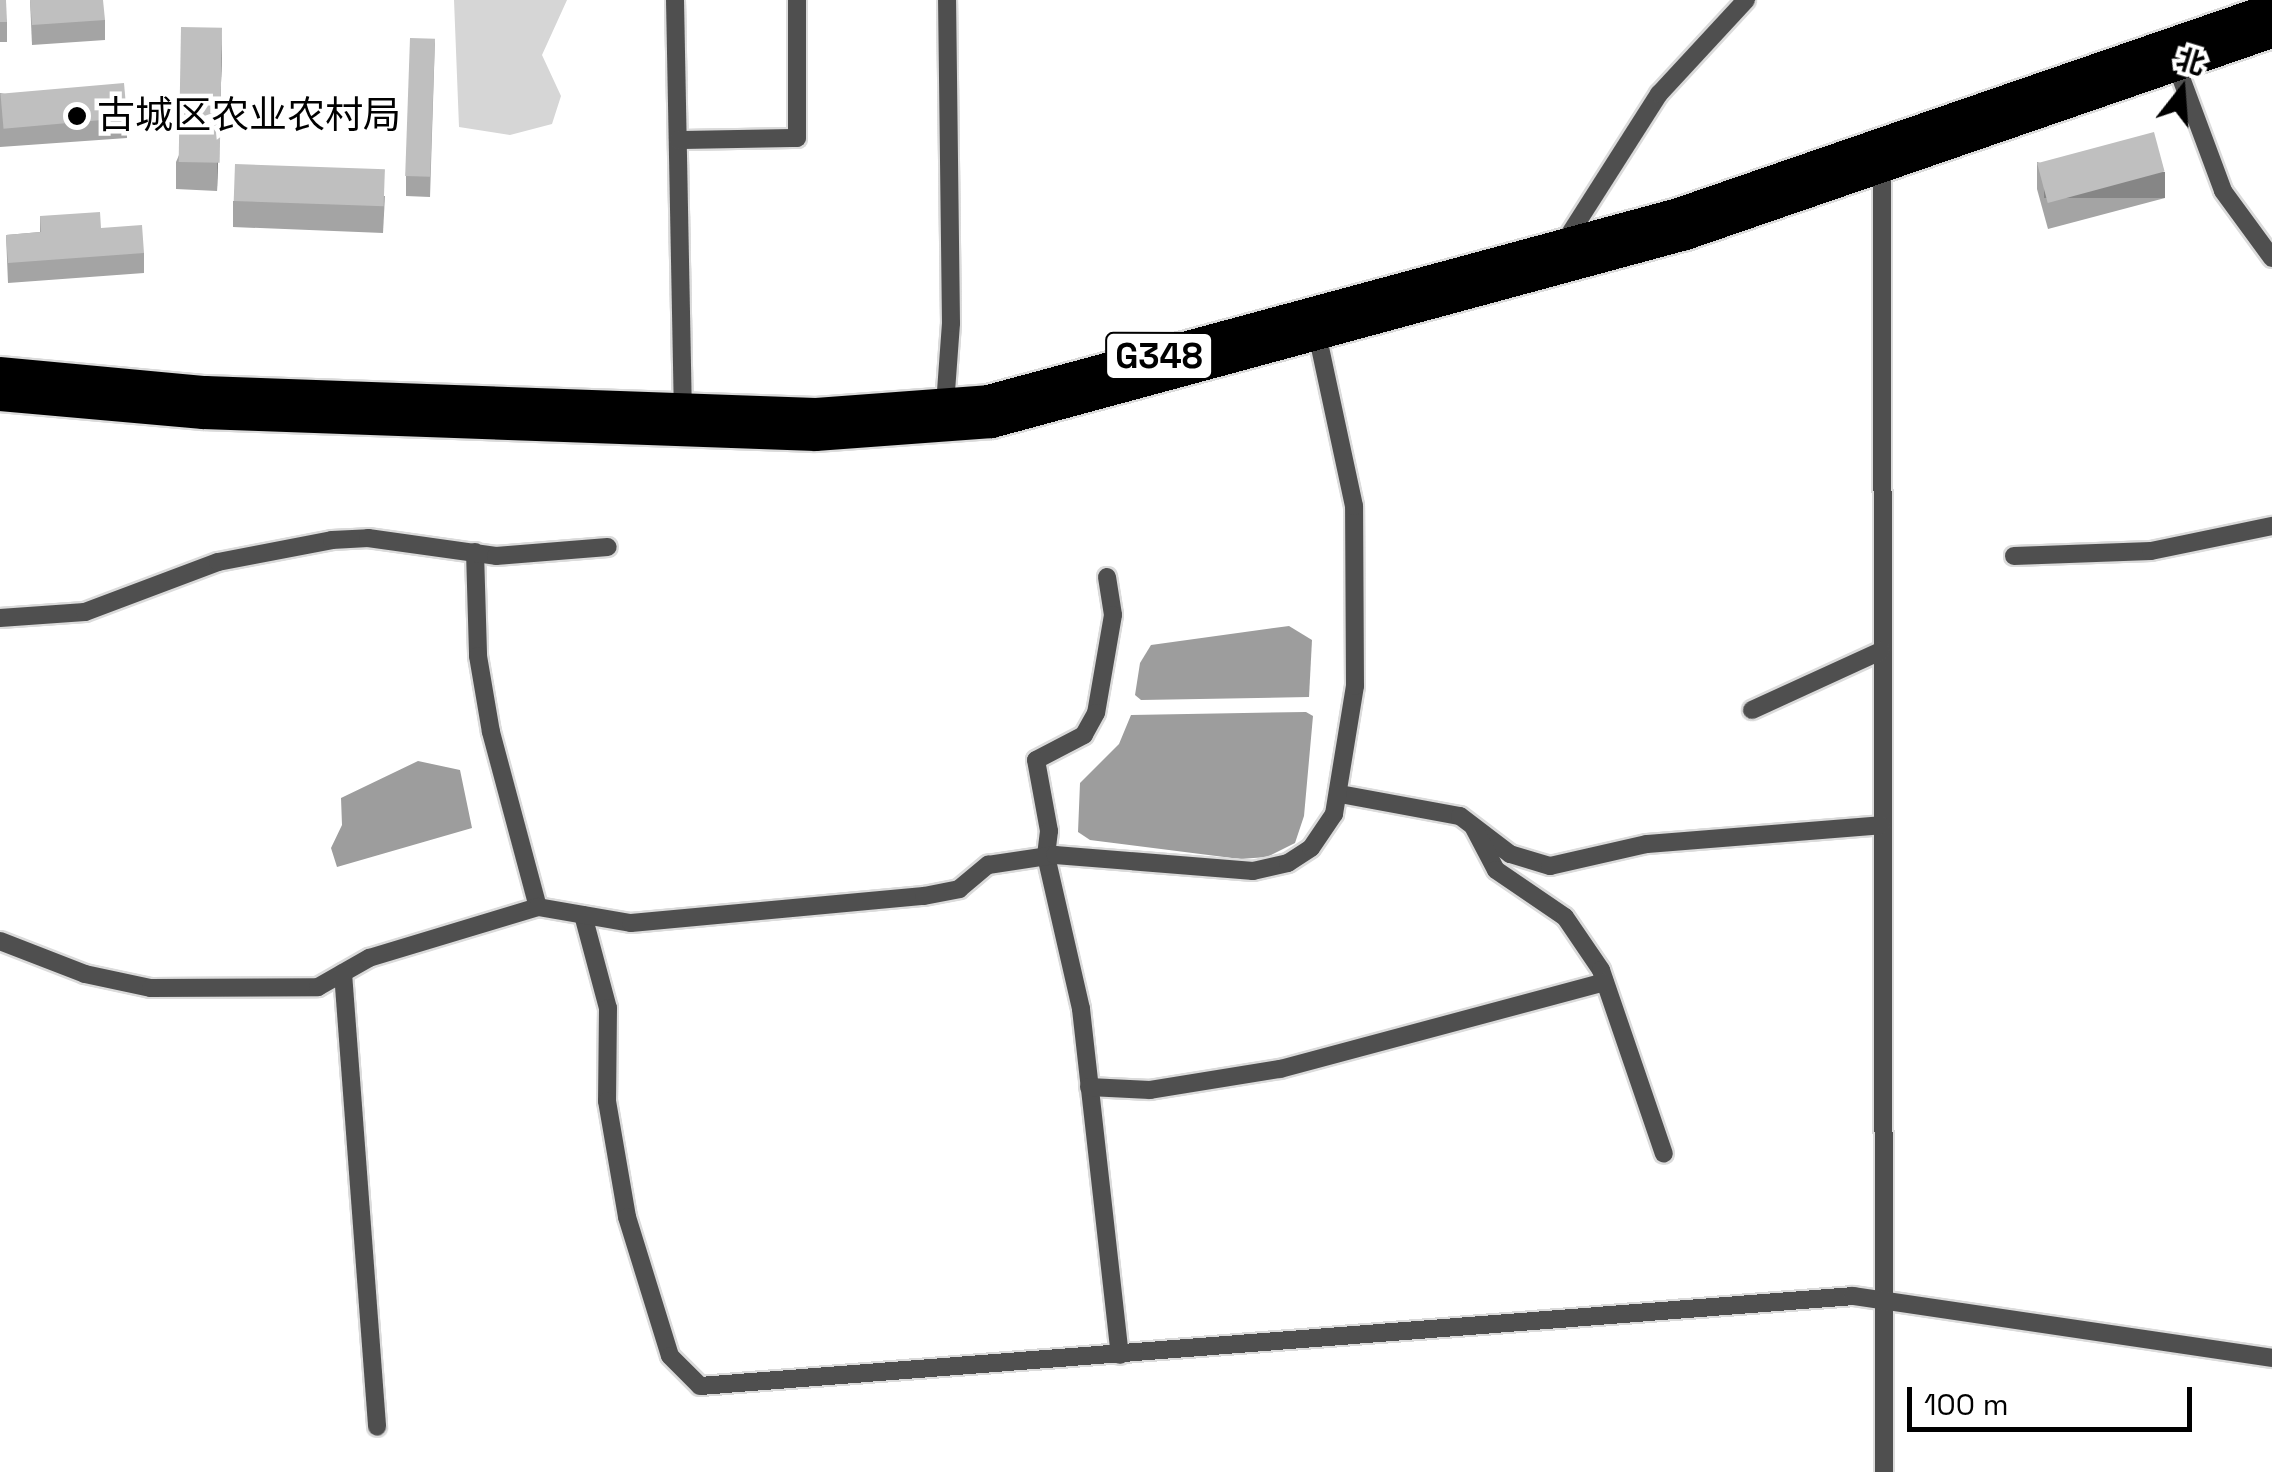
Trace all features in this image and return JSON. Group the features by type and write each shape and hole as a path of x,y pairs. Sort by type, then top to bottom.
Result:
{"highway":[{"name":"G348","path":"0,371 205,390 831,412 945,405 1072,381 1678,212 2272,8"},
{"name":"G348","path":"0,397 203,415 860,436 1036,416 1686,236 2272,34"}],"street":[{"path":"675,0 683,405"},
{"path":"678,140 798,138 797,0"},
{"path":"945,405 951,323 947,0"},
{"path":"1563,244 1660,94 1746,0"},
{"path":"2177,67 2212,169 2272,258"},
{"path":"1882,168 1884,1472"},
{"path":"0,941 85,974 151,988 318,987 369,958 538,907 631,922 924,896 959,889 988,865 1046,856 1276,868 1321,837 1340,794 1355,686 1358,583 1354,506 1318,338"},
{"path":"2014,556 2151,551 2272,526"},
{"path":"0,618 86,612 218,562 297,545 368,538 475,552 608,547"},
{"path":"475,552 478,656 489,721 538,907"},
{"path":"1108,578 1113,615 1096,713 1084,735 1036,760 1049,831 1046,856 1081,1009 1120,1355"},
{"path":"1752,710 1882,651"},
{"path":"1340,794 1374,805 1446,812 1472,823 1510,854 1550,866 1647,844 1881,825"},
{"path":"1472,823 1496,870 1565,917 1605,982 1664,1154"},
{"path":"583,914 608,1008 608,1101 627,1217 670,1356 684,1376 700,1386 1853,1296 2272,1358"},
{"path":"343,972 377,1427"},
{"path":"1089,1087 1150,1090 1280,1069 1605,982"}],"shaded area":[{"path":"454,0 567,0 542,55 561,96 552,124 510,135 459,127"},
{"path":"1289,626 1312,640 1309,697 1141,700 1135,695 1140,663 1151,645"},
{"path":"1306,712 1313,716 1304,816 1295,843 1267,857 1240,859 1090,840 1078,832 1080,783 1119,744 1131,715"},
{"path":"418,761 460,770 472,828 337,867 331,848 342,825 341,798"}],"building":[{"path":"0,0 6,0 7,22 0,22"},
{"path":"30,0 103,0 105,20 32,25"},
{"path":"181,27 222,28 220,163 179,162"},
{"path":"410,38 435,39 430,177 405,176"},
{"path":"124,83 127,118 4,129 0,94"},
{"path":"2154,132 2165,172 2048,203 2037,163"},
{"path":"235,164 385,169 384,206 234,201"},
{"path":"100,212 101,228 142,225 144,253 8,263 6,235 41,232 40,216"}],"place":[{"name":"古城区农业农村局","path":"77,116"}]}
